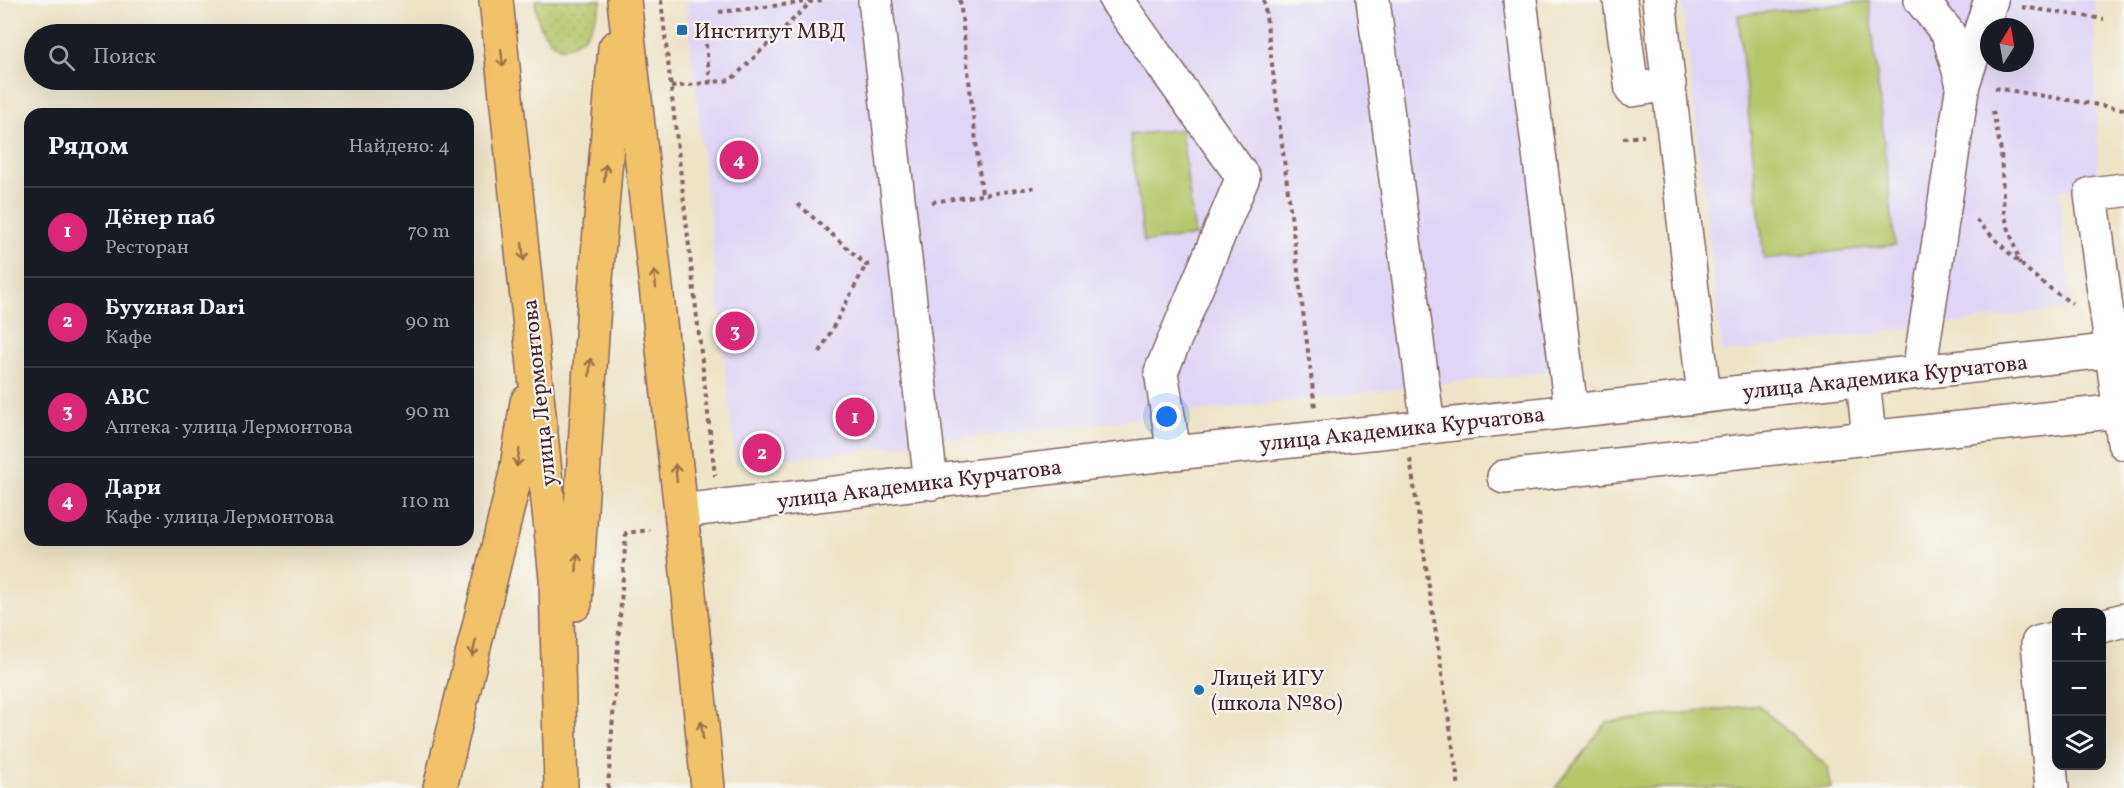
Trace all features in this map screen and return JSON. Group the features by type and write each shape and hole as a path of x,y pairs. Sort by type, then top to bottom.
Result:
{"main road":[{"name":"улица Лермонтова","path":"496,0 556,578 562,788"},
{"name":"улица Лермонтова","path":"562,788 594,304 619,0"},
{"path":"624,0 708,788"},
{"path":"440,788 516,473 534,359"}],"street":[{"path":"875,0 931,483"},
{"path":"1116,0 1243,177 1161,372 1174,453"},
{"path":"1373,0 1416,428"},
{"path":"1520,0 1571,410"},
{"path":"1620,0 1632,90 1669,84"},
{"path":"1659,0 1704,396"},
{"path":"1921,0 1948,33 1976,86"},
{"path":"1919,372 1976,86 1990,1"},
{"path":"2124,190 2091,194 2115,341 2124,443"},
{"name":"улица Академика Курчатова","path":"681,519 931,483 1174,453 1919,372 2115,341"},
{"path":"1863,378 1869,438"},
{"path":"1504,477 2120,411"},
{"path":"2106,625 2124,620"},
{"path":"2052,639 2038,643 2052,788"}],"path":[{"path":"719,12 825,0"},
{"path":"960,0 982,195"},
{"path":"1263,0 1316,416"},
{"path":"671,87 731,80 809,1"},
{"path":"1990,1 2104,19"},
{"path":"704,26 710,82"},
{"path":"1976,86 2123,109 2124,114"},
{"path":"1993,108 2001,151 2004,214 2020,264"},
{"path":"900,206 1038,187"},
{"path":"798,204 866,265 876,264"},
{"path":"1969,214 2020,264 2115,341"},
{"path":"820,352 866,265"},
{"path":"1416,428 1459,788"},
{"path":"608,788 626,533 681,519"}],"shaded area":[{"path":"686,0 1509,0 1555,371 736,464"},
{"path":"1682,0 2094,0 2098,186 2059,191 2071,308 1722,353"}],"green space":[{"path":"535,0 601,0 601,3 588,32 577,42 561,48 549,39 541,28"},
{"path":"1869,1 1895,245 1764,259 1738,15"},
{"path":"1181,129 1195,236 1144,242 1130,135"},
{"path":"1758,705 1828,767 1831,788 1555,788 1607,722"}],"place":[{"name":"Институт МВД","path":"682,30"},
{"name":"Дари","path":"739,160"},
{"name":"ABC","path":"735,331"},
{"name":"Дёнер паб","path":"855,417"},
{"name":"Бууzная Dari","path":"762,453"},
{"name":"Лицей ИГУ (школа №80)","path":"1199,690"}]}
